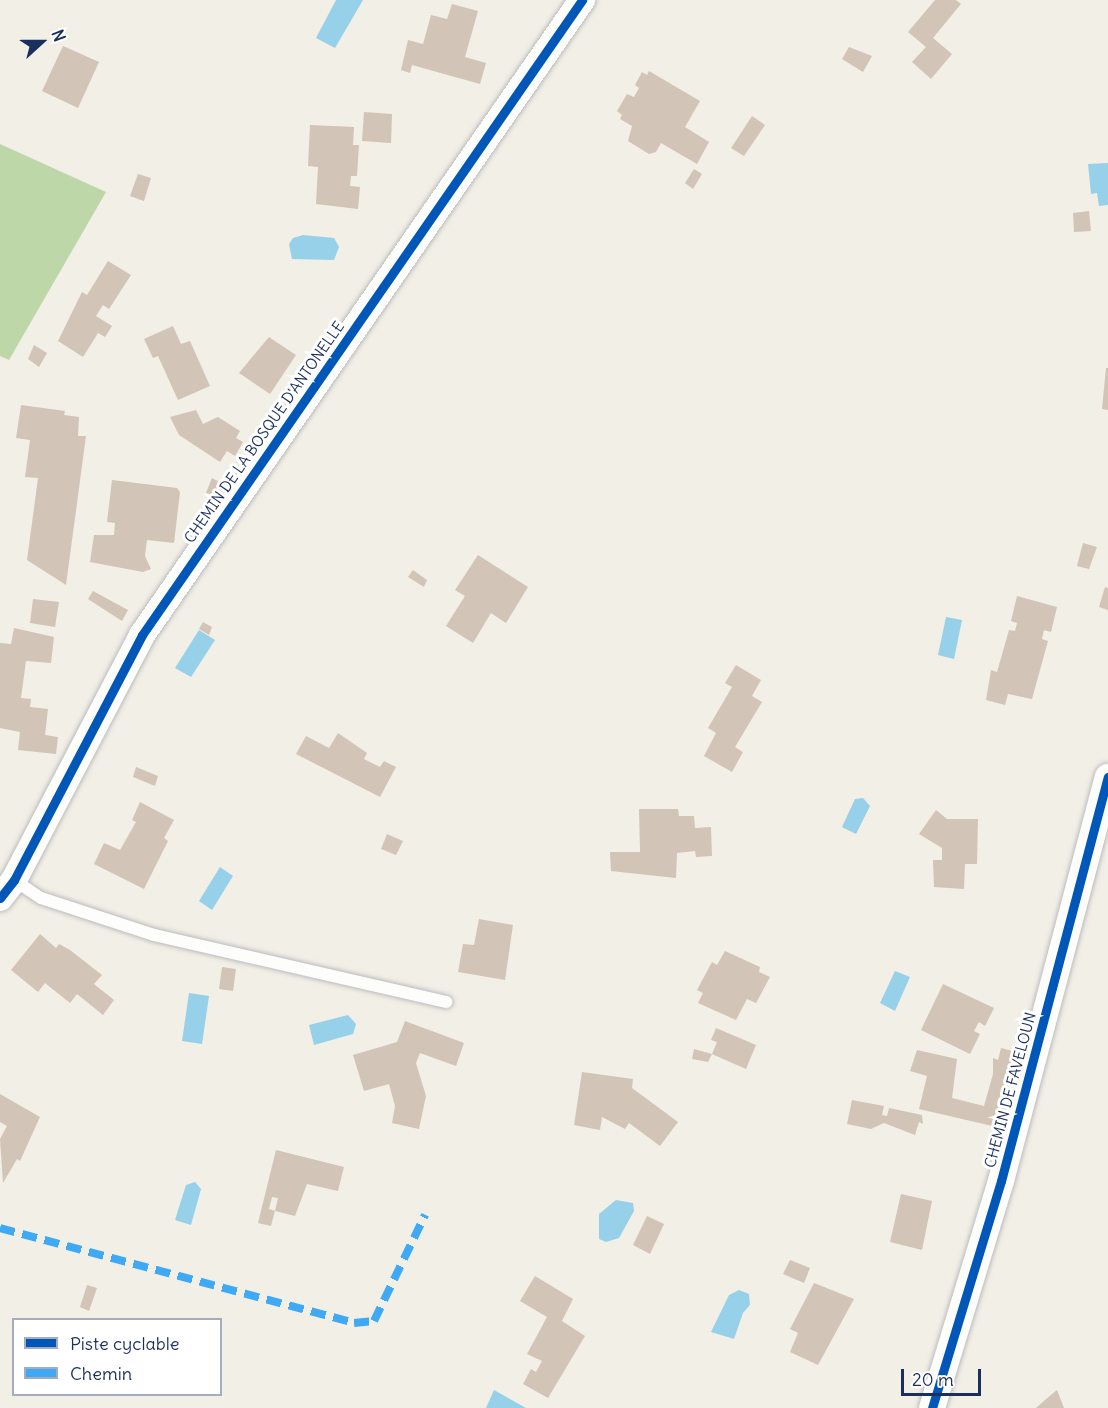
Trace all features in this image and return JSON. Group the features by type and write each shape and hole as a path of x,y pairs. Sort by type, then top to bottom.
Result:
{"street":[{"name":"CHEMIN DE LA BOSQUE D'ANTONELLE","path":"7,889 142,635 582,0"},
{"name":"CHEMIN DE FAVELOUN","path":"932,1408 1001,1181 1108,777"}],"lane":[{"path":"7,889 154,935 446,1002"}],"green space":[{"path":"0,144 106,192 9,360 0,356"}],"water":[{"path":"336,0 363,0 335,48 316,38"},
{"path":"1108,163 1108,205 1099,206 1097,193 1091,194 1088,164"},
{"path":"303,235 334,238 339,247 334,260 292,259 289,244 293,238"},
{"path":"946,617 962,620 954,659 938,655"},
{"path":"199,630 215,640 191,677 175,668"},
{"path":"863,798 870,806 856,834 842,827 855,799"},
{"path":"220,867 233,876 212,910 199,901"},
{"path":"895,971 910,977 895,1011 880,1003"},
{"path":"189,993 209,996 202,1044 182,1041"},
{"path":"348,1015 356,1024 353,1034 314,1045 309,1025"},
{"path":"195,1182 201,1189 191,1225 175,1220 186,1185"},
{"path":"616,1200 633,1203 634,1211 619,1238 606,1242 599,1239 599,1214"},
{"path":"739,1290 749,1294 750,1305 743,1313 734,1339 711,1332 729,1295"},
{"path":"494,1390 526,1408 486,1408"}],"building":[{"path":"935,0 956,0 961,4 933,38 952,54 931,79 912,62 926,47 908,32"},
{"path":"452,4 478,11 465,57 486,63 480,84 412,65 410,73 401,70 408,40 423,44 431,15 447,19"},
{"path":"63,46 99,62 78,108 42,91"},
{"path":"849,47 872,56 863,72 842,59"},
{"path":"649,71 700,101 685,127 709,142 697,164 661,143 656,152 649,154 628,141 632,126 620,119 622,115 617,111 627,94 634,97 639,88 635,85 642,72 647,75"},
{"path":"364,112 392,114 391,143 362,141"},
{"path":"752,116 765,125 744,156 731,148"},
{"path":"310,125 354,127 353,145 359,145 357,176 351,176 350,186 360,187 358,209 316,204 318,167 308,166"},
{"path":"694,169 702,174 693,189 685,183"},
{"path":"138,174 151,178 144,201 130,196"},
{"path":"1089,211 1091,231 1074,232 1073,213"},
{"path":"108,261 131,275 109,309 103,305 96,316 112,326 105,337 98,333 83,357 58,341 82,292 87,295"},
{"path":"173,326 181,344 190,341 210,386 178,400 158,356 153,358 144,339"},
{"path":"269,337 296,355 270,394 239,373"},
{"path":"34,345 47,353 39,367 28,359"},
{"path":"1106,368 1108,368 1108,410 1102,409"},
{"path":"21,405 65,411 64,415 79,417 78,436 86,436 66,585 27,560 38,478 25,477 30,440 16,438"},
{"path":"196,410 203,424 218,417 240,431 236,438 243,442 235,456 227,451 220,462 179,435 170,417"},
{"path":"212,478 230,488 223,498 206,493"},
{"path":"112,480 177,488 180,492 174,543 147,540 145,556 151,569 143,572 90,562 94,535 114,535 115,523 107,522"},
{"path":"1083,543 1097,547 1089,569 1077,566"},
{"path":"478,555 528,587 506,623 491,613 473,643 446,626 465,596 455,590"},
{"path":"413,570 427,580 424,587 408,577"},
{"path":"1105,587 1108,588 1108,610 1099,607"},
{"path":"93,591 128,610 122,621 88,599"},
{"path":"1017,596 1057,607 1051,632 1044,630 1042,639 1048,641 1032,699 1008,694 1005,705 986,700 991,670 997,672 1009,630 1015,631 1017,623 1011,621"},
{"path":"33,599 59,602 55,627 30,623"},
{"path":"203,622 212,627 209,635 199,629"},
{"path":"14,628 54,637 51,663 26,661 21,698 31,699 30,707 48,709 45,735 58,737 56,754 18,750 20,732 0,728 0,643 11,644"},
{"path":"736,665 761,680 752,696 762,702 735,747 743,752 732,772 704,756 716,733 708,728 732,687 725,683"},
{"path":"338,733 367,753 364,759 380,767 384,761 396,767 380,797 296,754 306,736 329,748"},
{"path":"136,767 158,776 155,786 133,777"},
{"path":"140,802 174,820 164,838 168,841 144,889 94,864 104,843 120,850 136,822 132,820"},
{"path":"639,809 678,809 679,816 694,816 695,828 711,827 712,856 696,857 695,851 677,853 676,878 611,871 610,852 640,852"},
{"path":"936,810 947,819 978,819 977,864 965,864 964,889 934,887 933,860 942,860 942,848 919,834"},
{"path":"387,834 403,841 396,855 381,849"},
{"path":"479,919 513,925 505,980 458,972 463,944 474,945"},
{"path":"40,934 56,948 59,944 70,950 102,975 94,984 114,1000 103,1015 77,994 70,1003 45,983 38,992 11,970"},
{"path":"725,951 760,967 759,972 770,977 756,1003 747,999 736,1020 698,1003 703,993 697,990 712,962 717,965"},
{"path":"222,967 236,969 233,991 219,989"},
{"path":"943,984 994,1008 985,1026 979,1022 974,1031 980,1034 970,1054 921,1030"},
{"path":"405,1021 464,1043 456,1066 420,1053 416,1063 426,1096 419,1129 392,1123 395,1106 389,1084 364,1091 353,1055 397,1042"},
{"path":"716,1028 756,1045 746,1069 712,1054 717,1042 711,1040"},
{"path":"1001,1048 1016,1052 1001,1128 919,1109 927,1076 910,1071 917,1050 957,1059 952,1098 984,1106 993,1074 993,1058 998,1060"},
{"path":"694,1049 712,1054 708,1062 692,1059"},
{"path":"582,1072 633,1079 632,1088 678,1122 660,1146 629,1123 625,1129 602,1117 600,1130 574,1125"},
{"path":"0,1094 40,1117 20,1161 17,1159 3,1183 0,1139 7,1126 0,1122"},
{"path":"852,1100 884,1106 882,1115 887,1116 889,1108 922,1115 923,1124 919,1122 915,1135 884,1123 871,1129 847,1124"},
{"path":"276,1150 344,1167 338,1191 307,1184 295,1216 275,1211 271,1226 258,1223","holes":["272,1197 278,1198 275,1211 269,1209"]},
{"path":"901,1194 932,1201 922,1250 890,1242"},
{"path":"647,1216 664,1224 650,1254 633,1245"},
{"path":"790,1260 810,1268 804,1283 783,1274"},
{"path":"535,1276 573,1299 562,1321 585,1336 548,1398 523,1384 531,1369 536,1372 542,1361 527,1354 547,1317 520,1301"},
{"path":"814,1283 854,1299 818,1365 790,1352 798,1333 790,1329"},
{"path":"87,1285 97,1288 89,1311 80,1307"},
{"path":"1057,1390 1064,1408 1036,1408 1052,1394"}],"marked path":[{"path":"0,1228 354,1323 374,1321 425,1215"}],"cycle path":[{"path":"0,898 14,880 142,635 582,0"},
{"path":"932,1408 1001,1181 1108,777"}]}
